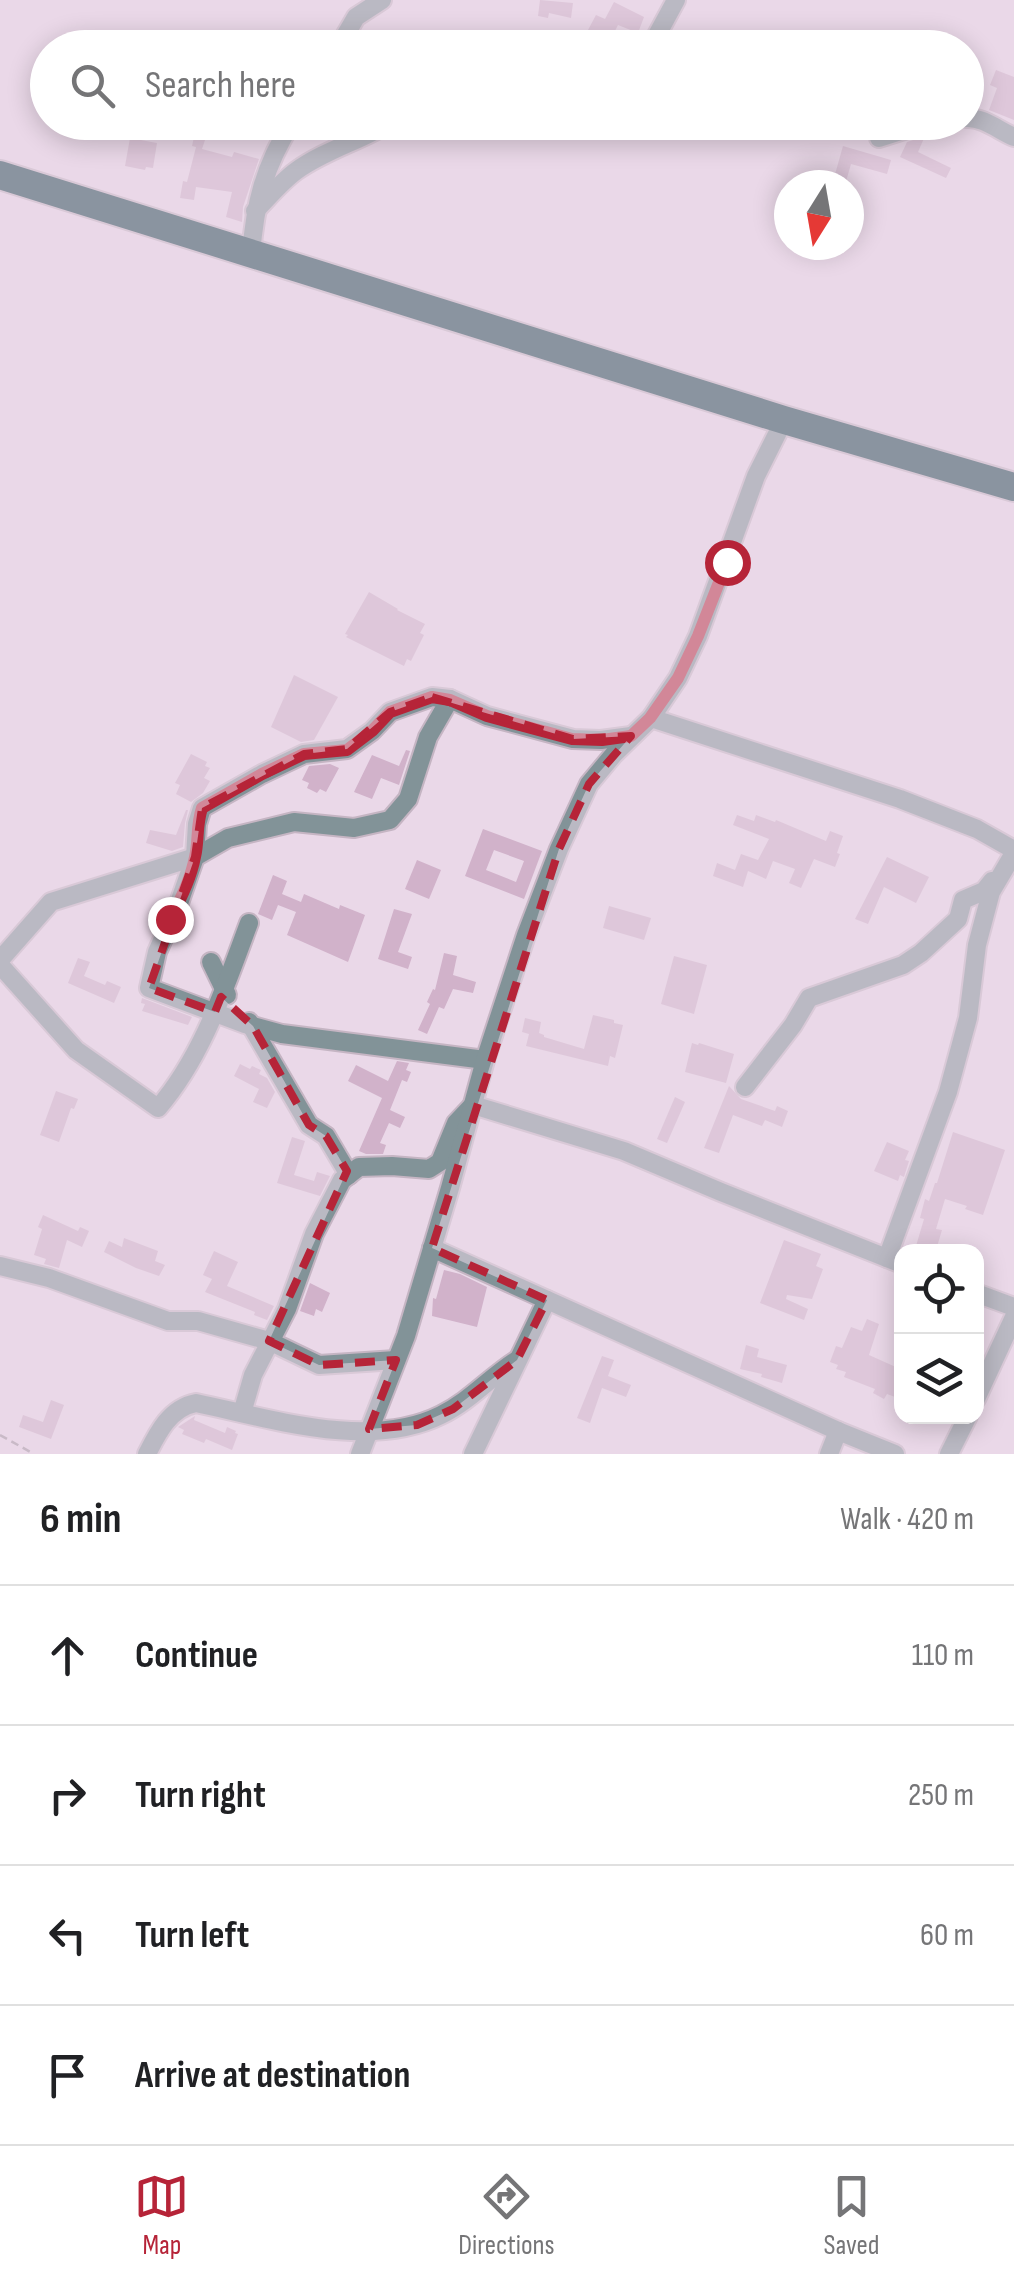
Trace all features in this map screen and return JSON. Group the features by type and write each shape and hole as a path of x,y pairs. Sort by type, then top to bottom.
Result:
{"highway":[{"path":"0,176 1014,488"}],"street":[{"path":"348,30 356,17 382,0"},
{"path":"660,30 676,0"},
{"path":"984,121 1014,137"},
{"path":"251,255 254,211 281,140"},
{"path":"254,211 294,172 356,140"},
{"path":"360,1454 406,1336 526,936 575,811 590,784 650,718 678,678 698,636 756,476 784,420"},
{"path":"486,1060 282,1034 149,988 156,952 195,858 202,808 304,754 347,750 390,712 432,697 572,739 631,736"},
{"path":"248,923 215,1012 175,1088 158,1108 76,1050 0,962 51,902 195,858 228,838 294,822 354,828 390,820 408,799 428,737 450,700"},
{"path":"650,718 900,798 977,829 1014,852"},
{"path":"745,1087 794,1025 809,998 904,965 922,953 958,919 963,900 984,891 1014,852"},
{"path":"899,1244 968,1018 978,945 991,892 1014,852"},
{"path":"211,962 232,1006 253,1026 309,1125 326,1136 349,1175"},
{"path":"473,1105 624,1150 894,1261"},
{"path":"242,1413 253,1375 287,1309 314,1234 342,1180 359,1167 430,1168 440,1162 456,1123 473,1105"},
{"path":"432,1248 895,1454"},
{"path":"0,1266 48,1278 168,1320 198,1321 270,1340 319,1365 396,1360"},
{"path":"984,1296 1014,1306"},
{"path":"473,1454 547,1300"},
{"path":"984,1382 1014,1317"},
{"path":"147,1454 172,1414 196,1402 322,1429 392,1430 418,1425 467,1399 517,1360"},
{"path":"949,1454 964,1424"},
{"path":"830,1454 838,1431"}],"path":[{"path":"0,1436 34,1454"}],"highlighted area":[{"path":"432,697 573,739 631,736 589,784 559,849 432,1248 547,1300 517,1360 453,1409 417,1425 369,1429 396,1360 319,1365 269,1341 347,1171 326,1136 309,1125 253,1026 221,997 215,1012 149,988 195,857 202,808 214,800 304,754 347,749 390,712"}],"building":[{"path":"540,0 573,3 571,18 549,13 548,18 538,16"},
{"path":"614,2 644,17 639,30 618,25 616,30 588,30 596,15 605,19"},
{"path":"996,70 1014,77 1014,120 989,110 997,88 990,85"},
{"path":"130,140 157,143 153,168 125,166"},
{"path":"193,140 205,140 202,149 259,159 242,222 226,217 232,192 196,187 194,200 180,198 196,147 192,146"},
{"path":"923,140 918,152 951,168 946,178 900,157 907,142"},
{"path":"843,146 891,160 887,174 851,164 849,170 836,170"},
{"path":"369,592 425,624 411,661 407,659 404,666 346,637"},
{"path":"294,675 338,697 314,740 301,742 271,727"},
{"path":"406,750 410,751 399,785 381,778 372,799 354,792 372,755 399,766"},
{"path":"191,754 207,762 205,766 210,768 204,778 210,781 191,802 176,794 180,785 175,783"},
{"path":"330,764 339,768 326,792 307,788 309,783 302,780 309,766"},
{"path":"186,810 183,847 172,851 146,843 150,830 176,835"},
{"path":"737,815 754,821 756,815 776,820 826,841 830,831 843,836 835,867 814,859 801,888 789,883 795,869 773,861 766,879 748,871 743,887 713,876 717,863 735,870 741,854 758,860 769,839 733,825"},
{"path":"483,829 542,851 524,899 465,876","holes":["494,850 524,861 516,882 486,870"]},
{"path":"887,857 929,877 916,903 884,887 868,924 855,919"},
{"path":"417,860 441,870 429,899 405,889"},
{"path":"273,875 287,881 282,894 301,902 304,894 365,915 348,962 287,935 296,912 278,905 272,920 258,914"},
{"path":"609,906 651,918 644,940 603,928"},
{"path":"394,909 412,914 398,952 412,957 408,969 378,959"},
{"path":"444,953 457,956 453,975 476,982 473,993 453,989 444,1009 439,1007 427,1034 418,1030 435,990"},
{"path":"674,956 707,965 694,1014 661,1004"},
{"path":"78,958 90,962 84,976 121,987 114,1003 68,983"},
{"path":"142,998 192,1017 188,1025 142,1011"},
{"path":"593,1015 623,1025 615,1058 610,1056 608,1066 526,1046 529,1034 522,1032 525,1018 541,1022 539,1033 544,1037 584,1049"},
{"path":"692,1043 734,1054 726,1083 685,1072"},
{"path":"397,1061 409,1063 406,1070 411,1072 407,1082 402,1080 390,1110 405,1117 400,1128 389,1123 380,1143 386,1145 383,1154 366,1154 359,1151 382,1098 348,1081 356,1065 388,1081"},
{"path":"240,1064 261,1070 259,1074 267,1078 275,1092 267,1108 253,1102 259,1089 234,1076"},
{"path":"729,1086 741,1099 775,1111 777,1106 788,1111 782,1127 765,1120 762,1126 733,1115 719,1153 704,1148"},
{"path":"56,1091 78,1099 59,1142 40,1135"},
{"path":"675,1097 685,1102 667,1143 657,1139"},
{"path":"953,1132 1005,1150 983,1215 945,1199 936,1229 942,1230 938,1244 917,1244 925,1199 929,1201"},
{"path":"292,1137 305,1141 294,1175 314,1181 317,1172 330,1176 320,1196 277,1183"},
{"path":"887,1142 909,1151 904,1177 900,1175 898,1181 874,1171"},
{"path":"43,1215 78,1231 80,1227 89,1231 82,1247 67,1240 59,1268 44,1264 46,1259 34,1255"},
{"path":"124,1238 158,1251 155,1261 165,1265 159,1276 104,1252 109,1241 122,1247"},
{"path":"784,1240 821,1254 816,1266 823,1269 812,1299 787,1295 786,1299 808,1309 804,1320 760,1303"},
{"path":"214,1251 238,1262 227,1286 274,1306 267,1320 205,1292 212,1279 203,1275"},
{"path":"444,1270 487,1287 477,1327 432,1316 433,1298 436,1299"},
{"path":"310,1283 330,1293 322,1312 316,1309 314,1316 300,1311"},
{"path":"867,1319 879,1324 869,1355 894,1366 894,1397 887,1394 884,1399 873,1393 875,1389 844,1377 846,1372 830,1362 836,1346 842,1348 851,1327 862,1331"},
{"path":"746,1345 759,1349 757,1357 787,1365 782,1383 740,1369"},
{"path":"602,1356 614,1360 608,1376 631,1385 626,1397 602,1388 590,1423 577,1418"},
{"path":"51,1400 64,1405 51,1439 19,1427 23,1415 43,1422"},
{"path":"195,1416 194,1420 225,1433 227,1427 236,1431 232,1450 182,1434 184,1430 178,1427"}],"route":[{"path":"170,919 195,858 202,808 304,754 347,750 390,712 432,697 572,739 631,736 650,718 678,678 727,562"}]}
